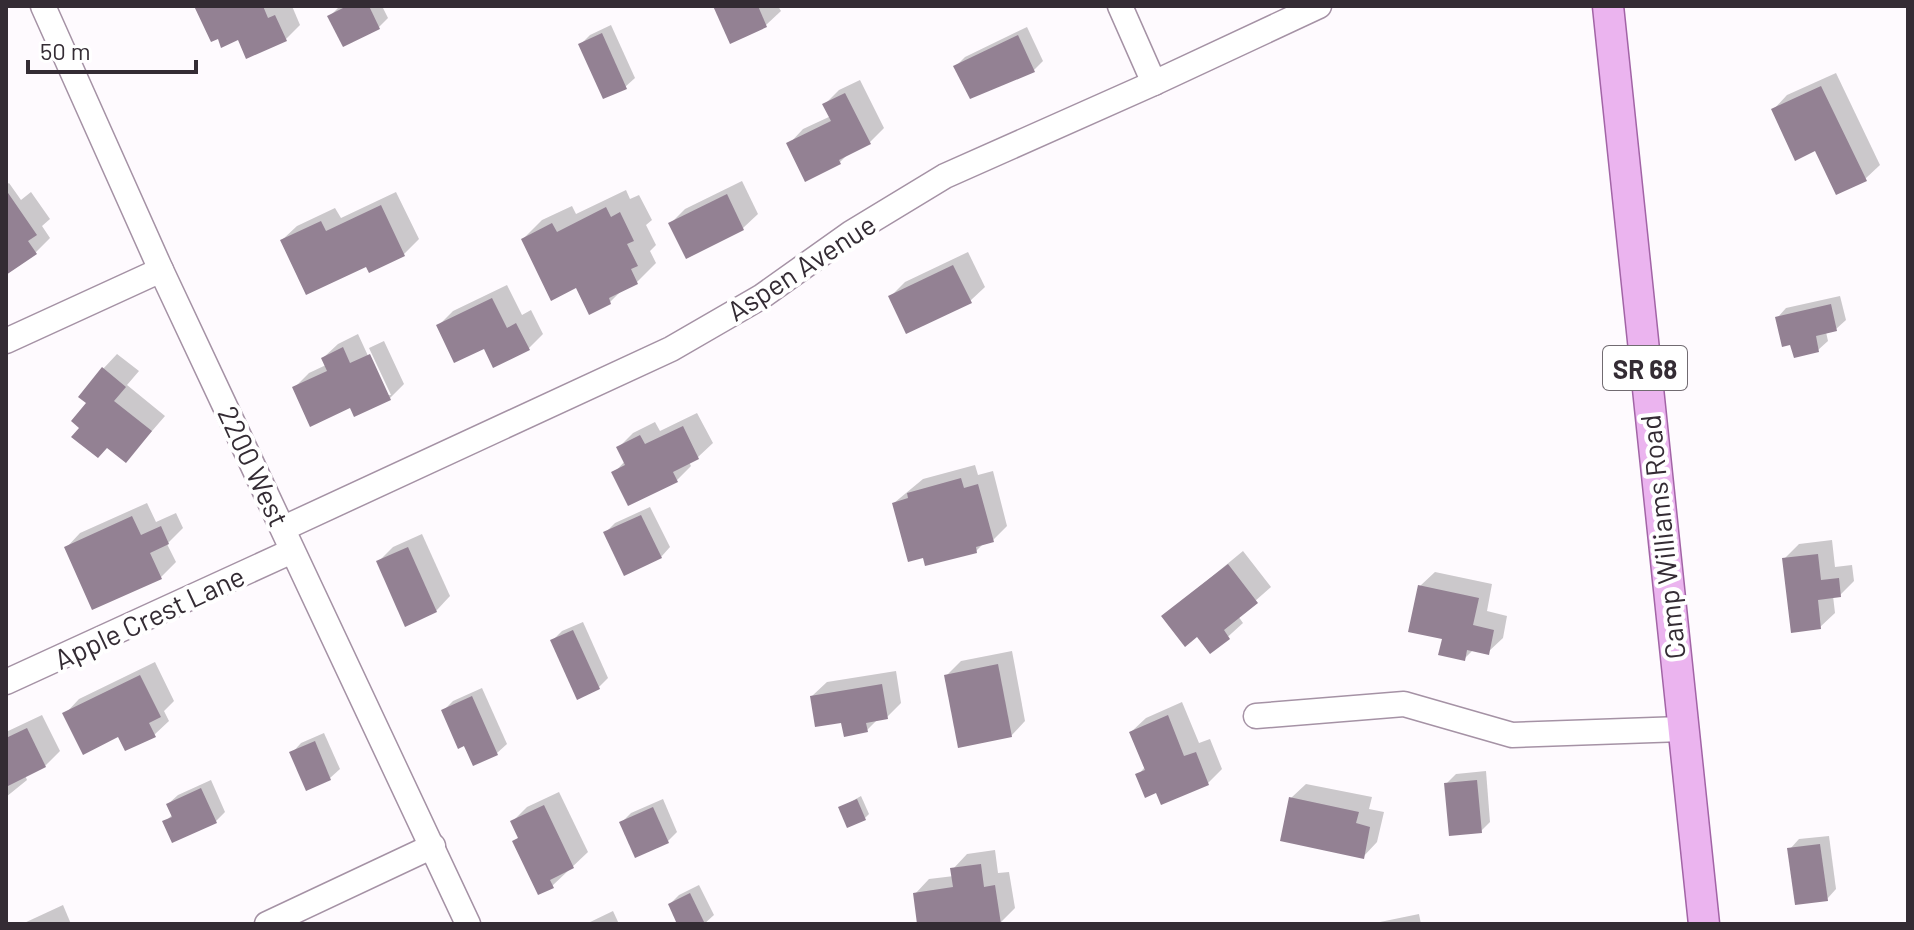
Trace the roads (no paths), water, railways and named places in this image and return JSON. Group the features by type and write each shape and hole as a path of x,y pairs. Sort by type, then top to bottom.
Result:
{"main road":[{"name":"Camp Williams Road","path":"1608,6 1704,924"}],"street":[{"name":"2200 West","path":"43,6 161,270 468,924"},
{"path":"1120,6 1154,83"},
{"name":"Aspen Avenue","path":"288,539 671,349 761,297 851,233 945,176 1319,6"},
{"path":"6,341 161,270"},
{"name":"Apple Crest Lane","path":"6,682 288,539"},
{"path":"1256,716 1404,704 1512,735 1682,729"},
{"path":"267,924 433,846"}]}
